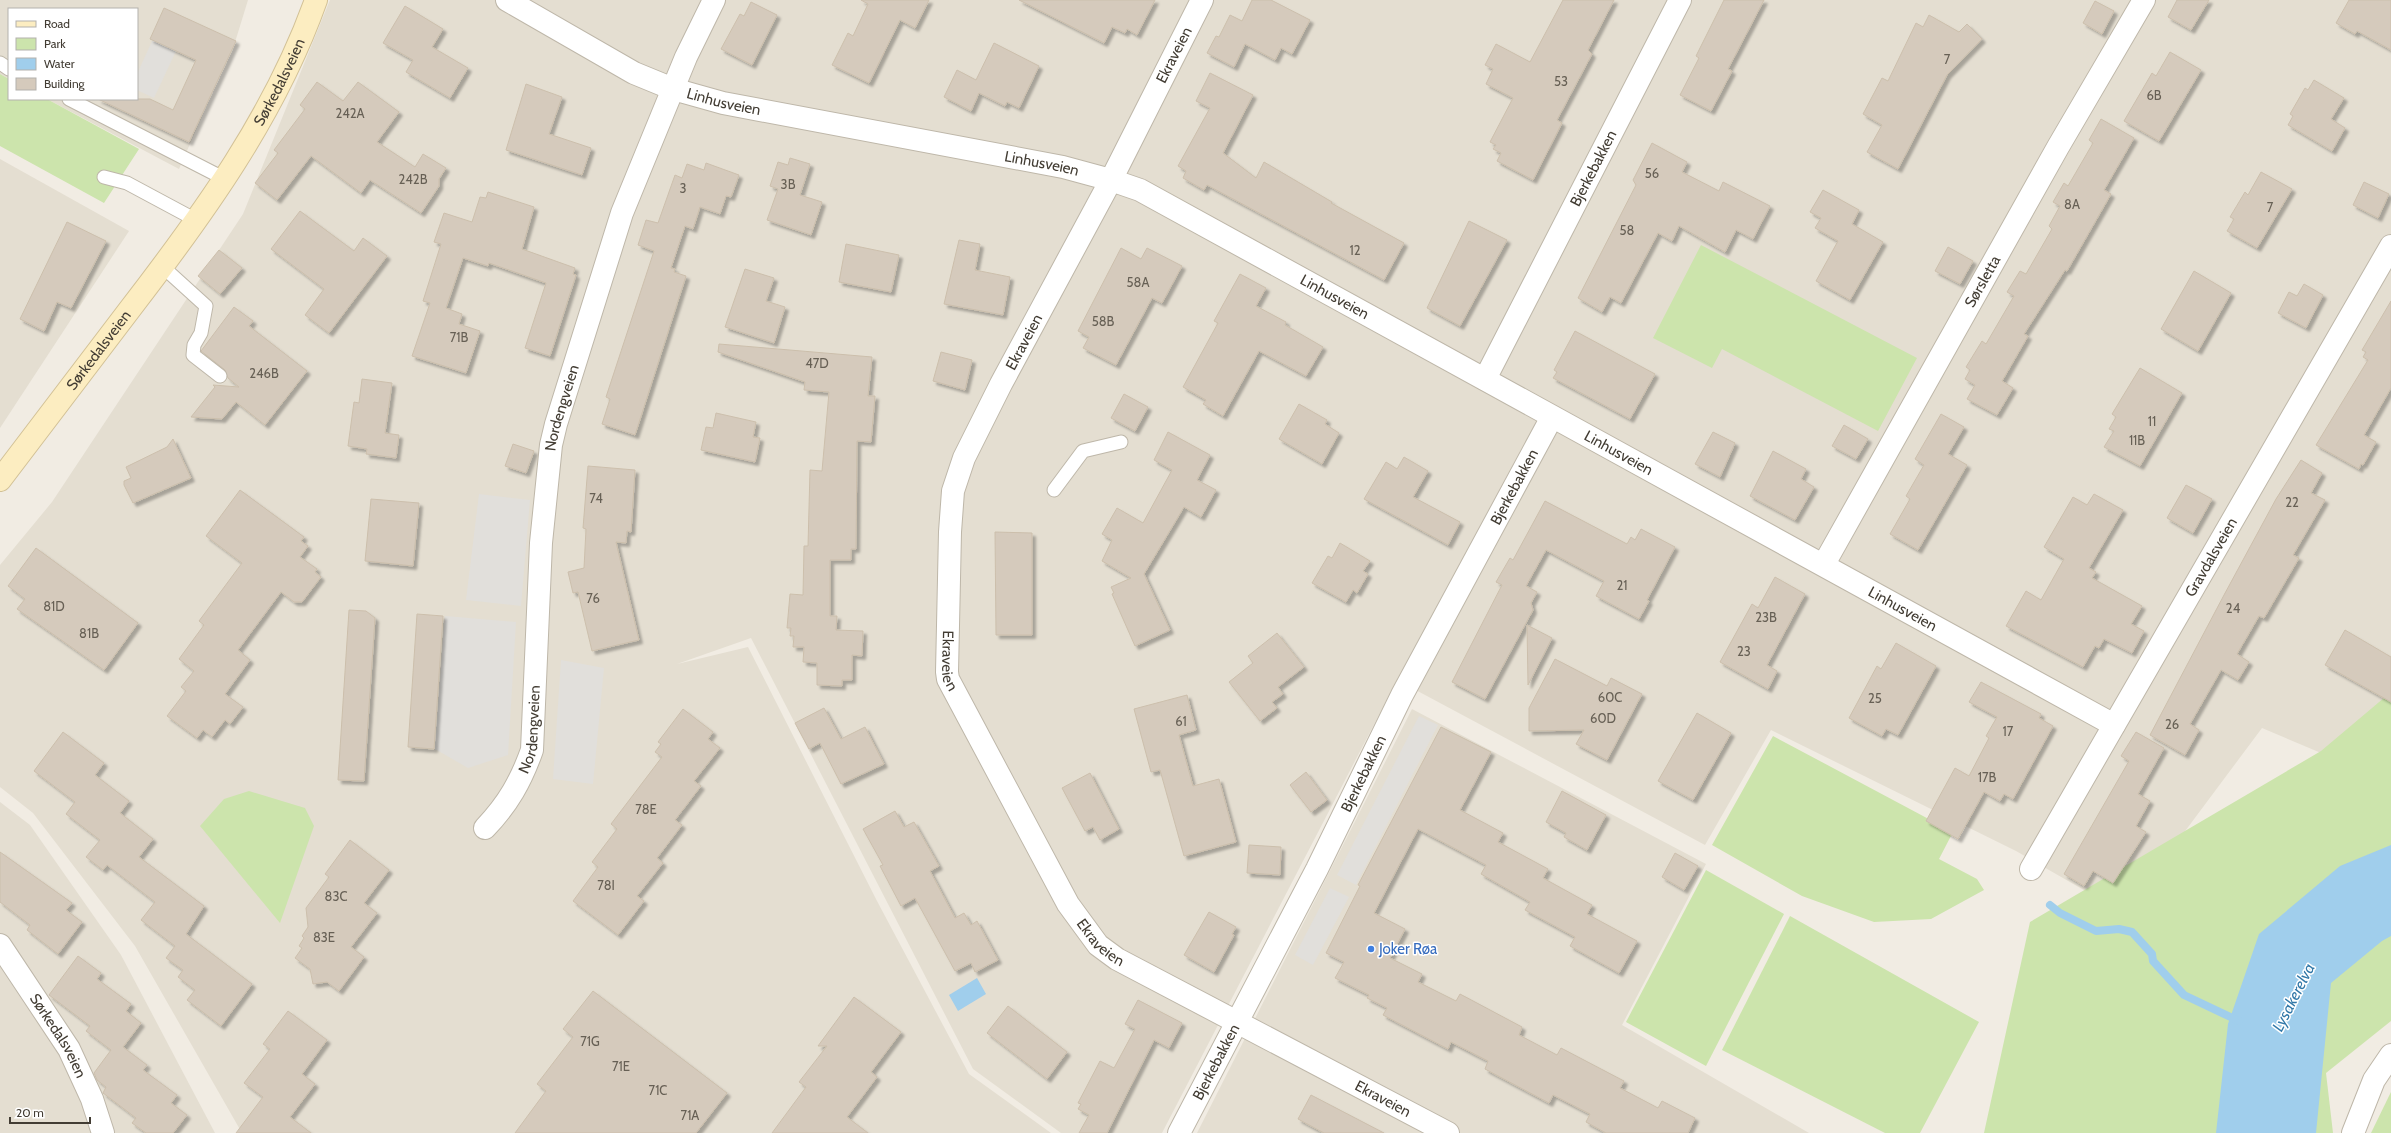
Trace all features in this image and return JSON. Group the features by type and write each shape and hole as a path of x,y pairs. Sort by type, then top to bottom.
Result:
{"main road":[{"name":"Sørkedalsveien","path":"0,480 163,267 225,179 278,91 301,40 316,0"}],"street":[{"name":"Linhusveien","path":"507,0 617,64 673,89 723,103 1013,156 1111,180 1140,190 1552,417 1824,564 2114,725"},
{"name":"Nordengveien","path":"485,828 513,796 522,778 532,750 541,543 551,445 622,213 673,89 714,0"},
{"name":"Ekraveien","path":"1202,0 1111,180 974,436 957,475 953,492 950,532 948,679 1068,904 1090,936 1106,952 1448,1133"},
{"name":"Bjerkebakken","path":"1485,379 1680,0"},
{"name":"Sørsletta","path":"1824,564 2058,147 2144,0"},
{"name":"Gravdalsveien","path":"2031,869 2391,246"},
{"name":"Bjerkebakken","path":"1179,1133 1317,869 1402,695 1552,417"},
{"name":"Sørkedalsveien","path":"0,945 5,949 69,1049 92,1099 103,1133"},
{"path":"2353,1133 2374,1080 2391,1055"}],"lane":[{"path":"71,100 225,179"},
{"path":"104,177 127,183 196,220"},
{"path":"163,267 206,306 201,332 194,344 193,355 220,376"},
{"path":"1054,490 1083,452 1120,442"}],"shaded area":[{"path":"0,0 248,0 236,39 179,169 49,100 138,100 138,8 8,8 8,78 0,74"},
{"path":"330,0 2391,0 2391,721 2352,766 2262,728 2124,913 2016,851 1771,730 1705,845 1397,680 1162,1133 1061,1133 973,1069 751,638 677,664 748,647 877,901 969,1074 1051,1133 242,1133 135,946 33,813 0,787 0,565 52,502 243,214"},
{"path":"153,39 177,49 154,98 138,90 138,72"},
{"path":"0,159 129,231 0,428"},
{"path":"479,494 530,500 521,606 466,600"},
{"path":"445,616 516,622 508,755 468,768 435,749"},
{"path":"561,660 604,668 593,784 553,779"},
{"path":"1412,709 1706,864 1622,1025 1809,1133 1197,1133"},
{"path":"1419,716 1438,725 1356,885 1337,875"},
{"path":"0,802 30,825 121,955 215,1133 0,1133"},
{"path":"1330,888 1349,897 1313,965 1295,955"}],"green space":[{"path":"0,74 8,78 8,100 49,100 139,149 104,203 0,146"},
{"path":"1701,245 1917,358 1878,431 1722,349 1712,368 1653,338"},
{"path":"2391,692 2391,1021 2326,1073 2333,1133 1984,1133 2030,922 2321,751"},
{"path":"1773,736 1953,832 1939,859 1977,879 1984,890 1931,919 1874,922 1802,896 1712,845"},
{"path":"249,791 305,808 314,826 280,923 200,826 224,799"},
{"path":"1706,870 1784,914 1706,1066 1626,1022"},
{"path":"1790,916 1979,1022 1920,1133 1885,1133 1722,1050"},
{"path":"2391,1092 2391,1133 2371,1133 2389,1096"}],"water":[{"name":"Lysakerelva","path":"2391,845 2391,936 2382,941 2331,983 2316,1133 2216,1133 2228,1024 2259,934 2340,866"},
{"path":"977,978 986,994 958,1011 949,995"}],"building":[{"path":"861,0 929,0 915,28 900,20 869,83 832,65 848,33 853,36 868,4"},
{"path":"1019,0 1155,0 1137,35 1127,29 1125,33 1112,27 1104,43"},
{"path":"1252,0 1271,0 1310,20 1292,54 1281,48 1275,60 1245,44 1234,67 1207,53 1216,36 1219,37 1230,15 1242,21"},
{"path":"1563,0 1614,0 1588,50 1592,54 1557,120 1562,123 1533,180 1497,161 1501,153 1493,149 1496,145 1490,142 1513,98 1486,84 1493,69 1485,65 1496,44 1530,62"},
{"path":"1724,0 1764,0 1728,69 1732,71 1711,111 1680,95 1699,58 1696,56"},
{"path":"2177,0 2209,0 2191,30 2168,17"},
{"path":"2349,0 2391,0 2391,50 2357,31 2355,34 2336,23"},
{"path":"2095,1 2114,11 2102,34 2083,23"},
{"path":"751,2 777,15 752,65 721,49 740,14 744,16"},
{"path":"405,6 443,29 432,47 468,68 450,98 406,72 413,60 383,43"},
{"path":"164,8 236,41 189,142 100,100 150,99 173,110 196,60 150,39"},
{"path":"1929,15 1959,32 1967,24 1982,39 1947,75 1898,169 1867,152 1882,125 1863,114 1882,78 1888,81 1916,23 1923,27"},
{"path":"994,43 1039,66 1019,108 1007,102 1005,106 979,93 971,111 944,97 957,70 976,80"},
{"path":"2170,52 2201,70 2159,141 2124,121 2152,73 2156,76"},
{"path":"1210,73 1253,95 1223,153 1256,178 1264,162 1332,202 1331,203 1404,243 1384,280 1207,185 1204,190 1183,178 1186,171 1178,166 1210,108 1196,101"},
{"path":"2314,80 2344,98 2331,119 2345,128 2332,151 2288,125 2293,116 2290,114 2305,88 2308,90"},
{"path":"317,82 343,101 358,82 399,112 377,142 415,167 423,154 446,168 439,179 439,186 421,213 370,180 361,193 311,156 277,200 255,183 278,153 274,150 305,109 300,105"},
{"path":"526,84 562,97 549,134 591,148 582,175 506,150"},
{"path":"2101,119 2134,138 2104,190 2111,194 2067,271 2065,270 2024,334 2028,336 2002,381 2013,388 1997,415 1967,399 1975,385 1965,379 1970,370 1966,367 1982,341 1986,344 2014,296 2007,292 2020,271 2026,274 2052,229 2049,226 2060,206 2053,202 2064,183 2068,186 2093,143 2089,140"},
{"path":"1652,143 1687,162 1682,172 1719,191 1723,182 1770,206 1753,239 1736,230 1725,252 1679,226 1672,241 1658,233 1621,303 1610,297 1602,312 1578,298 1636,185 1633,180"},
{"path":"790,158 810,164 800,195 822,202 811,235 767,220 778,189 770,186 778,162 788,165"},
{"path":"706,163 739,175 731,197 726,196 720,214 700,207 693,229 685,226 671,268 675,269 674,272 686,276 635,435 602,424 610,399 606,397 654,251 638,245 646,220 658,223 675,175 682,178 687,164 704,170"},
{"path":"2261,172 2292,189 2257,248 2227,231 2234,219 2230,217 2245,192 2248,195"},
{"path":"2364,182 2389,194 2378,218 2353,205"},
{"path":"1823,190 1859,210 1852,224 1883,242 1850,300 1816,281 1838,241 1815,228 1821,218 1810,212"},
{"path":"488,192 534,207 522,249 575,268 573,274 576,275 550,356 525,348 546,283 489,263 488,266 463,258 446,308 462,314 459,324 480,331 466,373 412,356 430,303 423,301 441,244 434,242 444,213 472,222 480,197 486,198"},
{"path":"300,211 354,251 363,238 387,256 329,333 305,315 324,289 271,249"},
{"path":"1469,221 1507,240 1460,326 1427,308"},
{"path":"67,222 106,241 71,308 57,302 44,331 20,319"},
{"path":"959,240 980,244 975,270 1010,277 1003,315 944,304"},
{"path":"846,244 899,255 891,292 839,282"},
{"path":"1948,247 1973,261 1960,284 1935,271"},
{"path":"1121,248 1141,259 1147,248 1182,266 1162,303 1152,298 1116,365 1083,348 1089,337 1078,331"},
{"path":"219,250 242,268 220,294 198,276"},
{"path":"745,269 774,278 766,301 785,307 774,343 725,327"},
{"path":"2194,271 2231,293 2198,351 2161,329"},
{"path":"1240,274 1266,288 1256,306 1286,322 1285,325 1323,347 1306,376 1259,351 1223,416 1203,404 1206,400 1183,387 1218,323 1214,321"},
{"path":"2304,284 2323,295 2306,328 2278,313 2289,292 2297,296"},
{"path":"2391,301 2391,388 2364,435 2376,442 2363,465 2361,464 2359,469 2316,445 2368,360 2363,357 2366,352 2362,350"},
{"path":"234,307 253,321 249,326 307,371 265,425 236,402 222,419 191,417 215,387 213,385 239,387 228,378 225,370 201,351"},
{"path":"1575,331 1655,374 1630,419 1553,378 1557,372 1554,370"},
{"path":"719,344 872,357 868,396 875,396 871,442 857,441 856,549 851,549 851,560 830,560 830,616 837,616 836,630 863,631 862,656 852,655 852,680 842,680 842,686 817,685 817,663 803,662 804,647 793,647 794,636 790,636 791,628 787,628 790,594 803,595 804,546 808,546 810,470 822,471 829,392 804,390 805,382 718,352"},
{"path":"941,352 972,360 965,390 933,381"},
{"path":"2140,368 2182,393 2140,466 2104,447 2114,431 2109,429 2116,417 2112,414"},
{"path":"362,379 392,383 385,433 399,435 396,458 366,454 367,449 348,446 354,402 359,403"},
{"path":"1124,394 1148,407 1135,431 1111,418"},
{"path":"1299,404 1327,420 1325,424 1339,433 1322,464 1279,439"},
{"path":"716,413 756,422 753,437 760,438 755,462 701,450 706,427 713,428"},
{"path":"1941,414 1964,427 1948,454 1967,465 1918,550 1890,534 1910,499 1906,496 1924,465 1915,459"},
{"path":"1844,425 1868,439 1856,459 1832,446"},
{"path":"1168,432 1210,455 1197,480 1216,490 1201,517 1184,507 1144,574 1170,630 1135,646 1112,594 1114,593 1111,587 1131,578 1102,561 1112,540 1102,534 1117,508 1143,523 1172,470 1154,460"},
{"path":"1713,432 1735,443 1720,477 1695,464"},
{"path":"173,439 191,478 133,503 124,485 124,481 131,478 126,467 167,447"},
{"path":"513,444 534,451 526,473 505,466"},
{"path":"1773,451 1806,469 1801,479 1814,487 1795,520 1750,496"},
{"path":"1404,457 1428,471 1413,497 1460,522 1448,545 1364,499 1386,462 1397,469"},
{"path":"2301,460 2322,473 2311,493 2325,500 2293,555 2299,558 2264,618 2259,616 2237,654 2249,662 2238,680 2221,670 2190,724 2199,730 2185,755 2150,735 2276,499"},
{"path":"588,466 635,470 631,532 627,531 626,543 616,542 639,640 592,651 578,592 573,593 568,572 584,568 586,529 583,528"},
{"path":"2186,485 2212,499 2193,533 2167,518"},
{"path":"240,490 304,537 301,541 308,546 300,557 317,569 315,572 321,577 302,602 294,602 281,592 238,650 250,660 225,694 243,707 230,724 225,720 212,737 203,730 197,738 167,716 186,691 181,687 194,671 179,659 204,625 199,621 242,563 206,536"},
{"path":"2094,494 2123,510 2089,568 2096,572 2092,578 2142,606 2131,624 2144,631 2132,653 2104,639 2099,648 2095,646 2083,667 2006,626 2026,591 2041,600 2064,559 2044,547 2073,497 2087,505"},
{"path":"371,499 419,503 413,566 365,561"},
{"path":"1545,501 1627,544 1631,537 1635,540 1641,529 1675,547 1647,600 1649,601 1639,619 1596,596 1604,581 1546,550 1526,586 1537,592 1531,603 1533,610 1485,699 1452,682 1502,585 1496,582 1510,558 1513,560"},
{"path":"995,532 1032,533 1032,635 996,635"},
{"path":"1340,543 1370,561 1363,571 1368,574 1357,593 1353,590 1346,602 1312,583 1328,556 1332,558"},
{"path":"36,548 138,623 104,670 17,609 25,599 8,586"},
{"path":"1775,577 1805,594 1767,665 1777,671 1768,689 1720,662 1752,604 1758,608"},
{"path":"349,610 366,611 375,618 364,781 338,780"},
{"path":"417,614 443,616 434,749 408,747"},
{"path":"1527,625 1552,638 1528,685"},
{"path":"2345,630 2391,657 2391,702 2325,665"},
{"path":"1277,633 1304,667 1278,687 1283,694 1272,702 1277,708 1260,721 1229,682 1253,663 1248,656"},
{"path":"1896,643 1936,666 1898,735 1886,729 1882,736 1849,718 1877,666 1881,669"},
{"path":"1555,659 1607,686 1611,678 1642,694 1607,760 1576,744 1584,730 1529,731 1529,708"},
{"path":"1981,682 2041,714 2039,718 2053,726 2013,799 2004,794 2000,801 1984,792 1958,839 1926,821 1955,768 1969,776 1989,738 1986,736 1997,717 1969,702"},
{"path":"1187,695 1196,730 1179,735 1193,786 1219,779 1236,842 1184,856 1160,770 1151,772 1134,709"},
{"path":"824,708 841,739 865,727 884,764 841,784 820,743 809,749 795,723"},
{"path":"683,709 713,732 708,739 720,748 694,781 701,786 675,820 682,825 657,858 663,863 637,896 644,901 618,935 573,901 598,867 592,862 617,829 611,824 662,757 655,752 661,744 658,742"},
{"path":"1697,713 1731,733 1693,800 1658,781"},
{"path":"1441,727 1491,752 1460,810 1503,833 1498,842 1548,869 1543,878 1592,905 1587,914 1637,941 1619,973 1570,946 1575,937 1525,910 1530,902 1481,874 1486,865 1418,829 1374,913 1405,929 1390,958 1422,974 1418,982 1456,1001 1460,994 1522,1027 1519,1035 1557,1055 1561,1048 1624,1081 1620,1088 1658,1108 1662,1101 1695,1118 1688,1133 1606,1133 1586,1122 1590,1114 1553,1095 1549,1103 1485,1069 1488,1061 1451,1042 1448,1049 1383,1015 1387,1008 1367,998 1369,995 1335,978 1344,962 1326,953 1360,886 1358,885"},
{"path":"63,732 104,763 95,775 129,801 120,813 153,839 139,857 204,906 186,934 252,984 221,1026 187,1000 195,990 178,977 183,970 166,958 175,946 141,920 155,902 107,865 103,870 86,857 100,840 66,814 75,802 34,771"},
{"path":"2136,732 2164,748 2138,794 2150,801 2136,826 2146,832 2113,883 2093,871 2084,886 2064,874 2129,761 2121,756"},
{"path":"1306,772 1327,800 1311,812 1290,785"},
{"path":"1090,773 1119,829 1100,840 1093,827 1085,831 1062,788"},
{"path":"1562,791 1606,815 1587,850 1564,837 1566,833 1546,822"},
{"path":"895,811 904,827 914,822 939,866 930,871 955,918 964,913 971,925 977,921 998,960 975,972 971,963 955,971 915,898 901,906 880,866 883,865 863,829"},
{"path":"350,840 389,870 364,903 377,913 351,947 364,957 339,991 327,982 313,984 310,969 295,958 302,948 299,946 304,938 302,936 308,927 306,908 329,877 325,874"},
{"path":"1249,845 1281,847 1280,875 1247,873"},
{"path":"0,852 72,903 66,910 82,922 58,954 27,930 30,925 0,902"},
{"path":"1675,853 1698,866 1684,890 1662,877"},
{"path":"1209,912 1236,927 1232,934 1234,935 1214,972 1184,955"},
{"path":"78,956 101,973 97,979 131,1004 126,1011 141,1023 123,1047 147,1065 143,1070 177,1095 171,1103 187,1115 173,1133 146,1133 132,1123 136,1118 103,1093 106,1087 97,1080 94,1073 111,1050 86,1031 90,1026 49,995"},
{"path":"593,991 727,1093 696,1133 515,1133 546,1091 537,1084 573,1037 563,1029"},
{"path":"854,997 901,1032 871,1072 877,1077 847,1117 868,1133 772,1133 806,1087 799,1082 827,1046 818,1046"},
{"path":"1138,1000 1182,1023 1169,1048 1154,1040 1107,1133 1079,1133 1089,1115 1078,1109 1081,1104 1078,1103 1100,1061 1114,1068 1135,1029 1125,1024"},
{"path":"1008,1006 1067,1052 1047,1079 987,1033"},
{"path":"288,1011 327,1040 302,1074 315,1084 290,1117 311,1133 236,1133 263,1097 244,1083 270,1049 263,1044"},
{"path":"1311,1095 1384,1133 1324,1133 1298,1119"}],"waterway":[{"path":"2050,905 2060,913 2096,931 2119,929 2132,932 2152,954 2153,961 2184,995 2239,1021"}],"place":[{"name":"Joker Røa","path":"1371,949"}]}
